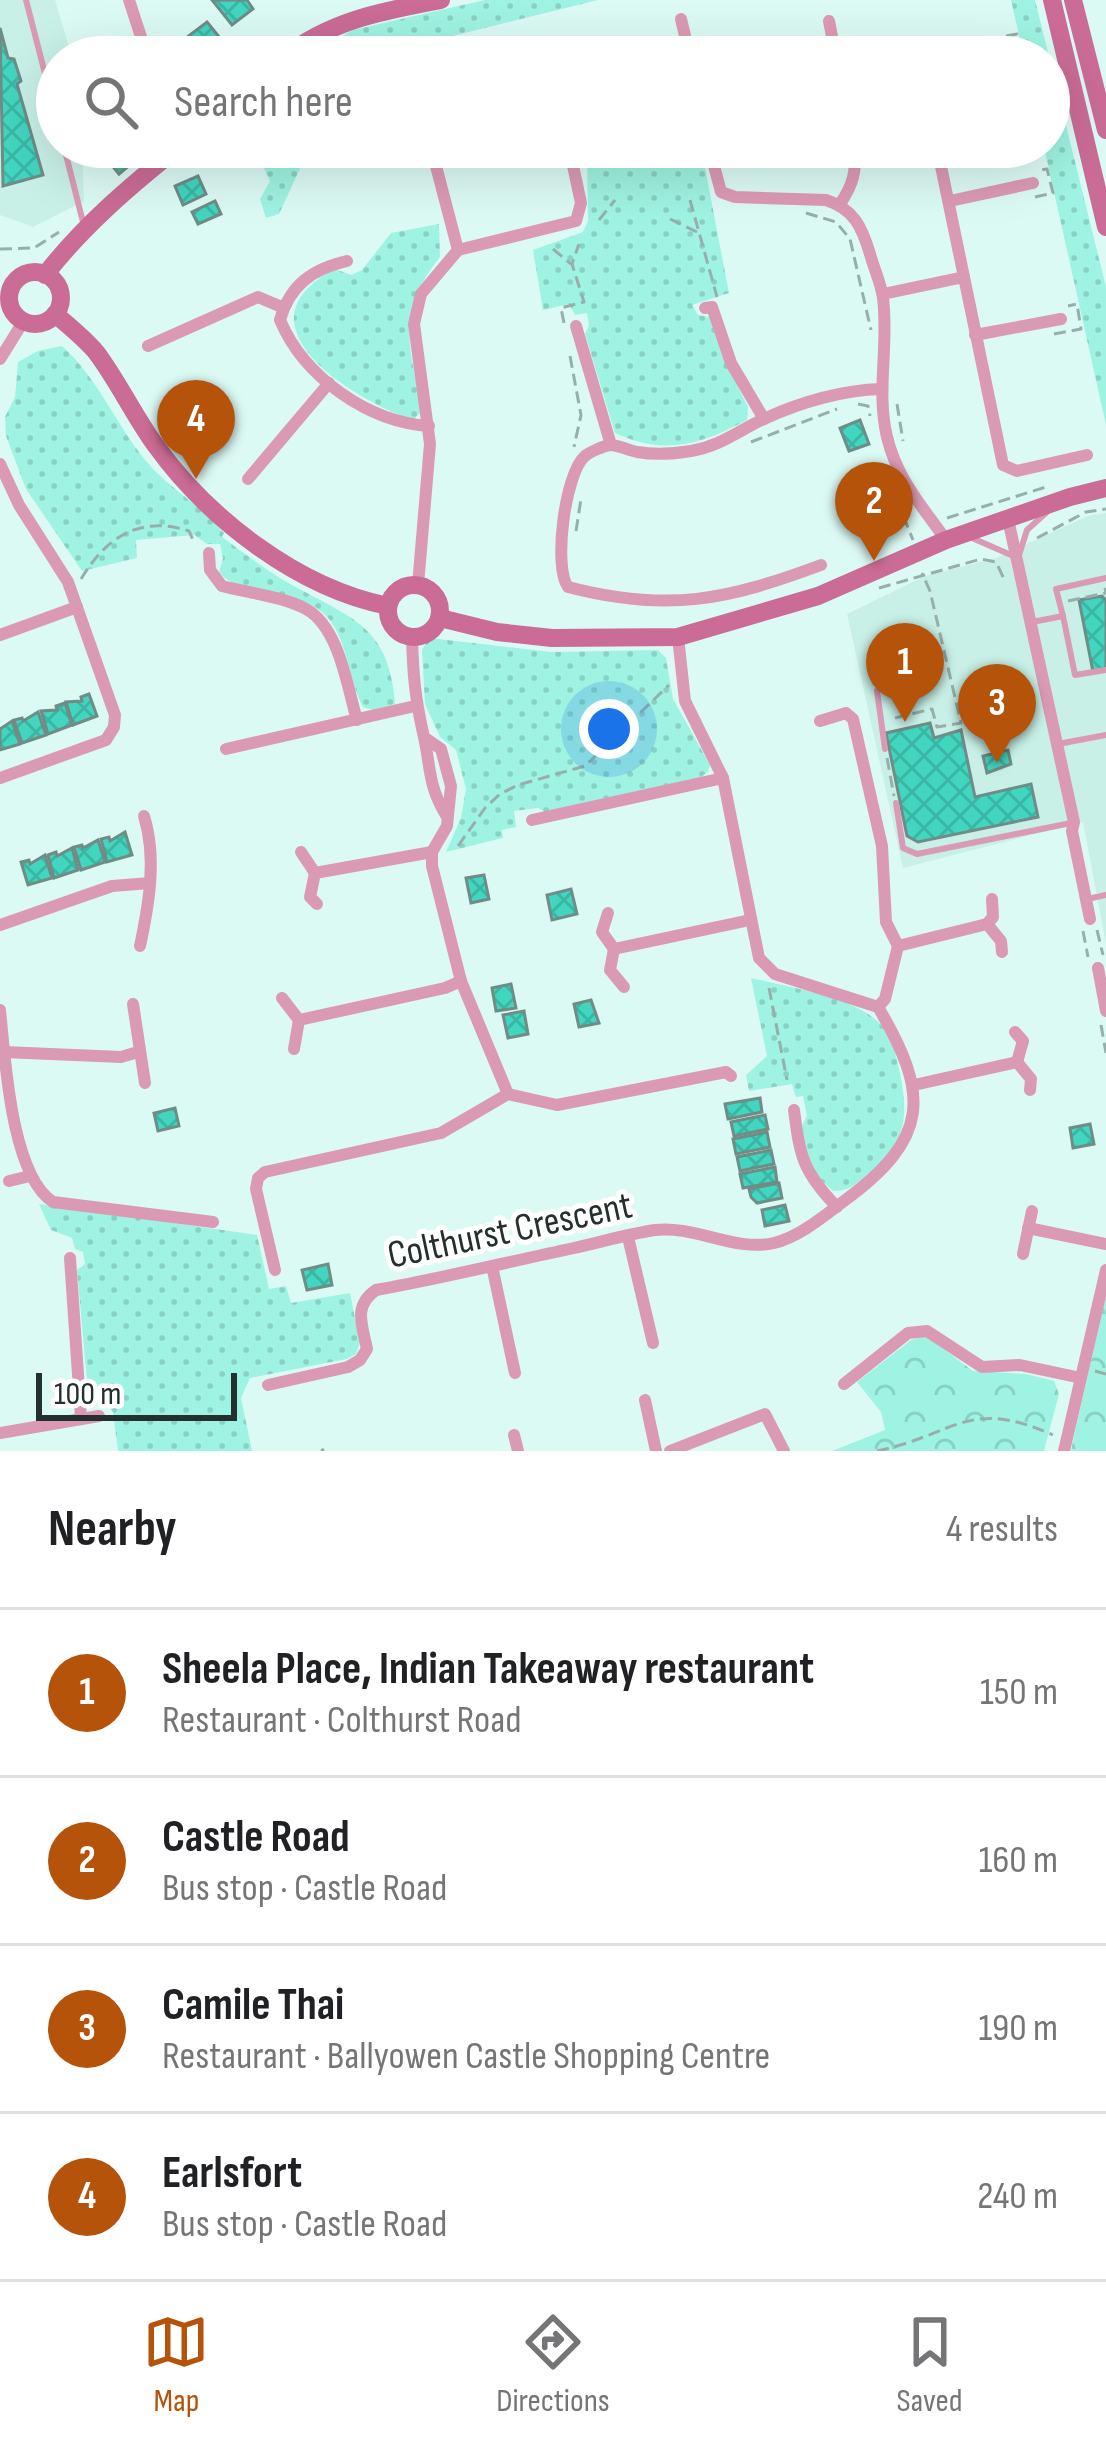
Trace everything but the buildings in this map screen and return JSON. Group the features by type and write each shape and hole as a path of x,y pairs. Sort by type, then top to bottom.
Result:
{"street":[{"path":"129,0 141,36"},
{"path":"317,36 351,19 441,0"},
{"path":"1052,0 1061,36"},
{"path":"1073,0 1106,130"},
{"path":"681,19 685,36"},
{"path":"829,21 832,36"},
{"path":"1070,76 1106,227"},
{"path":"0,272 36,274 59,290 55,314 39,324 23,322 4,296 14,283 36,274 82,224 153,168"},
{"path":"437,168 458,250"},
{"path":"418,585 429,426 414,324 421,294 458,250 576,221 581,203 574,168"},
{"path":"716,168 722,192 735,197 826,200 840,204 861,224 883,294 881,389 893,460 910,494 955,538"},
{"path":"840,204 852,187 856,168"},
{"path":"942,168 1003,465 1017,471 1087,455"},
{"path":"950,201 1033,177"},
{"path":"346,261 308,274 284,308 280,320 290,342 329,383 380,415 429,426"},
{"path":"883,294 964,278"},
{"path":"148,346 258,297 284,308"},
{"path":"705,308 712,307 731,363 764,418"},
{"path":"975,335 1062,313"},
{"path":"55,314 96,352 157,448 220,514 300,571 365,601 388,606"},
{"path":"0,359 23,322"},
{"path":"571,328 611,445"},
{"path":"248,478 329,383"},
{"path":"821,565 753,590 680,603 568,587 560,572 561,549 576,468 590,452 611,445 651,454 702,449 730,440 764,418 833,396 881,389"},
{"path":"0,464 19,505 68,582 115,715 106,740 0,778"},
{"path":"440,618 497,632 552,638 679,637 818,596 955,538 1106,488"},
{"path":"1008,519 1093,922"},
{"path":"209,553 210,569 222,586 295,604 322,622 357,720"},
{"path":"418,585 396,591 388,606 393,626 412,637 427,633 440,618"},
{"path":"418,585 437,600 440,618"},
{"path":"0,635 77,607"},
{"path":"412,637 415,706 425,737 424,755 433,794 448,817 432,851 432,866 461,982 508,1094"},
{"path":"679,637 685,700 723,778 759,958 775,974 878,1007 899,1043 914,1085 1017,1062"},
{"path":"226,749 415,706"},
{"path":"820,721 846,713 853,719 882,846 888,931 898,946 885,999 878,1007"},
{"path":"532,820 723,778"},
{"path":"140,946 150,883 151,838 144,817"},
{"path":"315,872 432,851"},
{"path":"301,852 315,872 310,897 317,904"},
{"path":"0,925 112,886 150,883"},
{"path":"898,946 987,924 993,916 992,899"},
{"path":"608,913 602,932 614,949 610,970 624,987"},
{"path":"614,949 750,920"},
{"path":"987,924 1001,941 1001,952"},
{"path":"1103,964 1106,1011"},
{"path":"299,1020 461,982"},
{"path":"282,998 299,1020 294,1049"},
{"path":"133,1004 145,1084"},
{"path":"0,1010 10,1104 30,1176 41,1194 53,1202 213,1222"},
{"path":"1015,1032 1023,1041 1017,1062"},
{"path":"4,1052 121,1058 138,1052"},
{"path":"1017,1062 1031,1079 1030,1090"},
{"path":"275,1270 256,1189 265,1172 441,1133 508,1094 557,1105 726,1072 731,1076"},
{"name":"Colthurst Crescent","path":"268,1385 348,1367 359,1360 367,1349 359,1310 376,1290 663,1229 754,1245 792,1236 890,1164 912,1126 914,1085"},
{"path":"794,1110 802,1163 837,1207"},
{"path":"9,1181 30,1176"},
{"path":"1023,1254 1032,1210"},
{"path":"1028,1228 1106,1244"},
{"path":"628,1237 653,1343"},
{"path":"70,1258 81,1418"},
{"path":"492,1266 514,1372"},
{"path":"1064,1451 1087,1374 1106,1270"},
{"path":"844,1384 908,1334 927,1331 982,1367 1087,1374"},
{"path":"645,1400 656,1451"},
{"path":"670,1451 765,1414 784,1451"},
{"path":"0,1433 99,1416"},
{"path":"514,1435 518,1451"}],"lane":[{"path":"26,0 36,39"},
{"path":"69,168 82,224"},
{"path":"955,538 1018,558 1028,530 1058,501"},
{"path":"1106,583 1056,590 1075,675 1106,670"},
{"path":"1032,622 1063,616"},
{"path":"877,691 885,749"},
{"path":"1058,744 1106,735"},
{"path":"896,803 904,848 917,854 1075,822"},
{"path":"1087,899 1106,895"}],"path":[{"path":"1027,198 1053,193 1047,169 1033,177"},
{"path":"599,220 615,200"},
{"path":"690,200 722,316"},
{"path":"804,213 836,222 850,239 871,333"},
{"path":"670,219 698,233"},
{"path":"0,249 34,248 82,224"},
{"path":"571,328 561,308 584,302 572,265 579,244"},
{"path":"553,249 572,265"},
{"path":"1052,332 1081,329 1077,304 1062,313"},
{"path":"568,459 581,415 570,356"},
{"path":"896,401 906,455"},
{"path":"743,445 846,406 868,406 874,431"},
{"path":"889,480 912,532"},
{"path":"576,532 583,491"},
{"path":"944,520 1015,495"},
{"path":"1033,544 1086,512 1106,509"},
{"path":"80,580 92,560 124,532 149,524 173,525 188,530 194,542"},
{"path":"870,592 981,559 996,562 1006,581"},
{"path":"895,718 932,709 937,728 961,723 922,573"},
{"path":"1069,601 1106,593 1106,583"},
{"path":"458,846 500,794 585,766 673,682"},
{"path":"885,749 896,803"},
{"path":"1093,922 1103,964"},
{"path":"769,986 788,1080"},
{"path":"1087,1374 1106,1374"},
{"path":"877,1451 910,1444 973,1418 992,1416 1011,1418 1055,1436"}],"shaded area":[{"path":"0,0 55,0 66,36 36,36 36,168 83,168 84,201 33,227 0,215"},
{"path":"1106,513 1106,944 1083,822 903,868 847,614 925,576 996,558 1088,516"}],"green space":[{"path":"485,0 598,0 453,36 343,36"},
{"path":"1011,0 1035,0 1044,36 1019,36"},
{"path":"1070,141 1106,287 1106,425 1049,168 1070,168"},
{"path":"264,168 300,168 279,214 266,218 260,199 270,181"},
{"path":"587,168 705,168 729,293 692,305 698,315 709,317 748,407 747,420 714,436 666,446 615,433 585,334 587,313 575,315 569,304 543,310 533,250 583,232 588,221"},
{"path":"439,224 440,257 411,312 410,348 423,410 413,420 334,378 312,358 298,336 294,313 306,290 335,269 351,275 362,270 391,233"},
{"path":"62,346 88,375 153,469 216,524 222,537 364,628 385,658 395,704 373,710 363,707 329,619 304,602 230,582 219,572 220,544 207,544 194,535 136,540 137,558 82,571 26,489 6,436 5,417 15,397 18,362"},
{"path":"429,638 551,652 658,650 666,658 673,699 710,765 708,772 545,812 538,808 514,811 516,827 502,830 503,838 446,852 461,818 466,789 456,750 440,737 425,704 422,650"},
{"path":"751,978 821,994 856,1008 882,1026 891,1041 904,1102 902,1128 890,1152 851,1187 833,1191 810,1170 800,1129 807,1116 803,1096 796,1097 792,1084 749,1091 746,1075 767,1056"},
{"path":"39,1204 257,1235 269,1289 286,1286 291,1303 350,1293 360,1343 356,1354 250,1378 241,1398 252,1451 118,1451 113,1412 87,1381 77,1270 85,1264 83,1252 75,1249 72,1238 51,1230"},
{"path":"1106,1295 1106,1451 1071,1451 1075,1431"},
{"path":"926,1336 973,1371 1054,1381 1059,1394 1044,1451 832,1451 885,1430 881,1412 857,1382 911,1340"}],"place":[{"name":"Earlsfort","path":"196,479"},
{"name":"Castle Road","path":"874,561"},
{"name":"Sheela Place, Indian Takeaway restaurant","path":"905,722"},
{"name":"Camile Thai","path":"997,763"}]}
